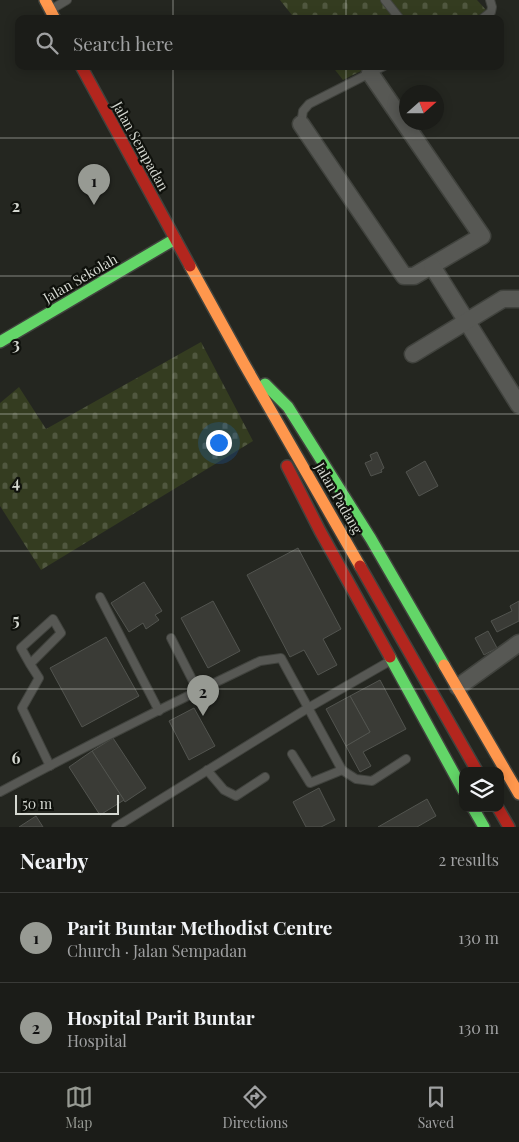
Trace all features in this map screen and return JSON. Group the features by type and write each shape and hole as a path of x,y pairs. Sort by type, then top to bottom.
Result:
{"street":[{"name":"Jalan Sempadan","path":"83,70 175,239"},
{"path":"301,124 404,276 414,276 482,236 377,70"},
{"name":"Jalan Sekolah","path":"0,342 175,239"},
{"name":"Jalan Padang","path":"175,239 243,362 475,767"},
{"path":"432,266 518,402"},
{"path":"413,354 503,299 519,299"},
{"path":"243,362 263,420"},
{"path":"243,362 288,407 371,539 519,794"},
{"path":"280,454 320,531 459,783"},
{"path":"458,687 519,642"},
{"path":"475,812 484,827"},
{"path":"500,812 509,827"}],"lane":[{"path":"50,10 68,0"},
{"path":"385,0 397,15"},
{"path":"487,15 491,12 490,0"},
{"path":"301,124 303,111 309,104 377,70"},
{"path":"100,596 160,711"},
{"path":"30,664 61,633 53,619 21,648 30,664 39,678 22,708 50,766"},
{"path":"171,638 198,691"},
{"path":"0,792 108,735 132,725 260,661 281,658 342,770 356,779 372,781 406,759"},
{"path":"116,827 308,708 391,660"},
{"path":"292,754 310,783 342,770"},
{"path":"207,770 224,790 236,796 265,777"}],"green space":[{"path":"280,0 477,0 487,11 478,15 292,15"},
{"path":"335,70 363,70 343,80"},
{"path":"201,342 253,441 41,570 0,506 0,403 19,387 46,429"}],"building":[{"path":"377,452 384,468 381,470 382,472 371,476 365,463 372,460 370,455"},
{"path":"425,461 438,486 419,496 406,472"},
{"path":"298,548 341,629 323,639 337,665 318,675 304,650 290,657 247,575"},
{"path":"144,582 162,611 155,615 159,620 146,629 143,623 129,632 111,603"},
{"path":"213,601 240,651 208,668 181,618"},
{"path":"519,601 519,621 497,632 491,621 512,611 510,606"},
{"path":"488,631 497,648 484,655 475,638"},
{"path":"106,637 139,696 82,727 50,668"},
{"path":"380,680 406,729 363,752 371,766 360,772 346,746 370,732 350,696"},
{"path":"350,696 370,732 346,746 326,709"},
{"path":"194,708 215,746 189,760 169,721"},
{"path":"113,738 146,788 125,802 92,751"},
{"path":"92,751 124,800 100,815 69,767"},
{"path":"319,788 335,820 321,827 306,827 293,802"},
{"path":"427,799 436,816 417,827 378,827"},
{"path":"36,816 43,827 19,827"}],"traffic: fast":[{"path":"0,342 175,239"},
{"path":"265,384 288,407 371,539 444,665"},
{"path":"390,657 459,783"},
{"path":"475,812 484,827"}],"traffic: slow":[{"path":"45,0 53,15"},
{"path":"190,266 360,566"},
{"path":"444,665 519,794"}],"traffic: jam":[{"path":"83,70 190,266"},
{"path":"287,466 320,531 390,657"},
{"path":"360,566 475,767"},
{"path":"500,812 509,827"}],"place":[{"name":"Parit Buntar Methodist Centre","path":"94,205"},
{"name":"Hospital Parit Buntar","path":"203,716"}]}
